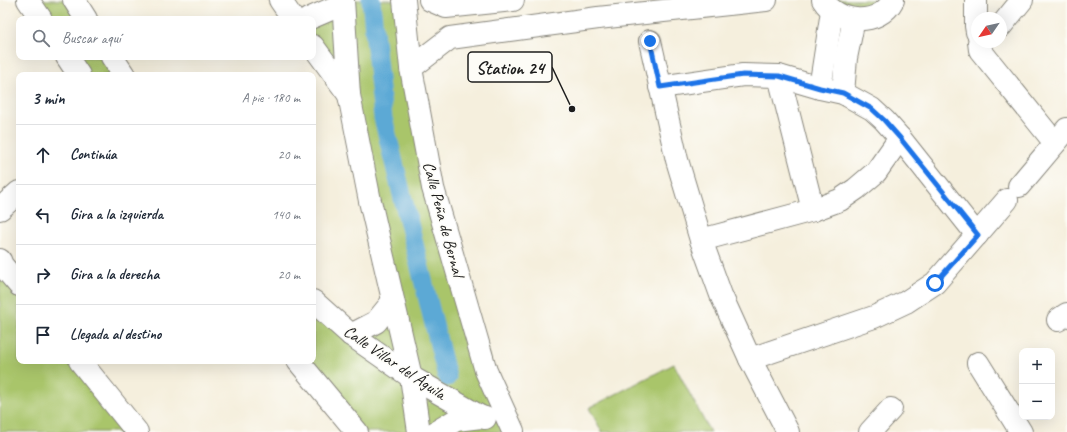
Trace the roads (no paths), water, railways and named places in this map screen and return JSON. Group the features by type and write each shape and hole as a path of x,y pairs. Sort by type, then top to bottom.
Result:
{"street":[{"path":"28,0 39,16"},
{"path":"74,0 84,16"},
{"path":"280,0 291,16"},
{"name":"Calle Peña de Bernal","path":"404,0 411,68 434,188 486,371 514,431"},
{"path":"430,0 446,7 513,0"},
{"path":"411,68 450,38 598,9 766,0"},
{"path":"828,6 839,15 854,19 868,18 881,13 893,0"},
{"path":"976,0 976,12"},
{"path":"1007,19 1022,0"},
{"path":"314,16 343,2 349,94 370,201 411,377 419,432"},
{"path":"820,88 828,6"},
{"path":"843,93 846,58 854,19"},
{"path":"650,41 677,160 701,240 721,295 750,359 788,432"},
{"path":"750,359 874,317 906,302 935,283 978,235 1061,136 986,48"},
{"path":"316,50 349,94"},
{"path":"69,60 77,72"},
{"path":"114,60 122,72"},
{"path":"660,87 743,75 779,76 843,93 872,109 884,120 978,235"},
{"path":"779,76 813,210"},
{"path":"701,240 813,210 840,200 876,172 900,138"},
{"path":"0,209 16,195"},
{"path":"0,260 16,281"},
{"path":"351,335 376,322 393,301"},
{"name":"Calle Villar del Águila","path":"316,304 351,335 411,377 481,417"},
{"path":"978,363 1021,432"},
{"path":"82,364 137,432"},
{"path":"300,364 357,432"},
{"path":"870,432 890,410"},
{"path":"436,432 456,420 481,417 498,421 514,431"}],"waterway":[{"path":"371,0 383,118 447,377"}],"place":[{"name":"Station 24","path":"572,109"}]}
